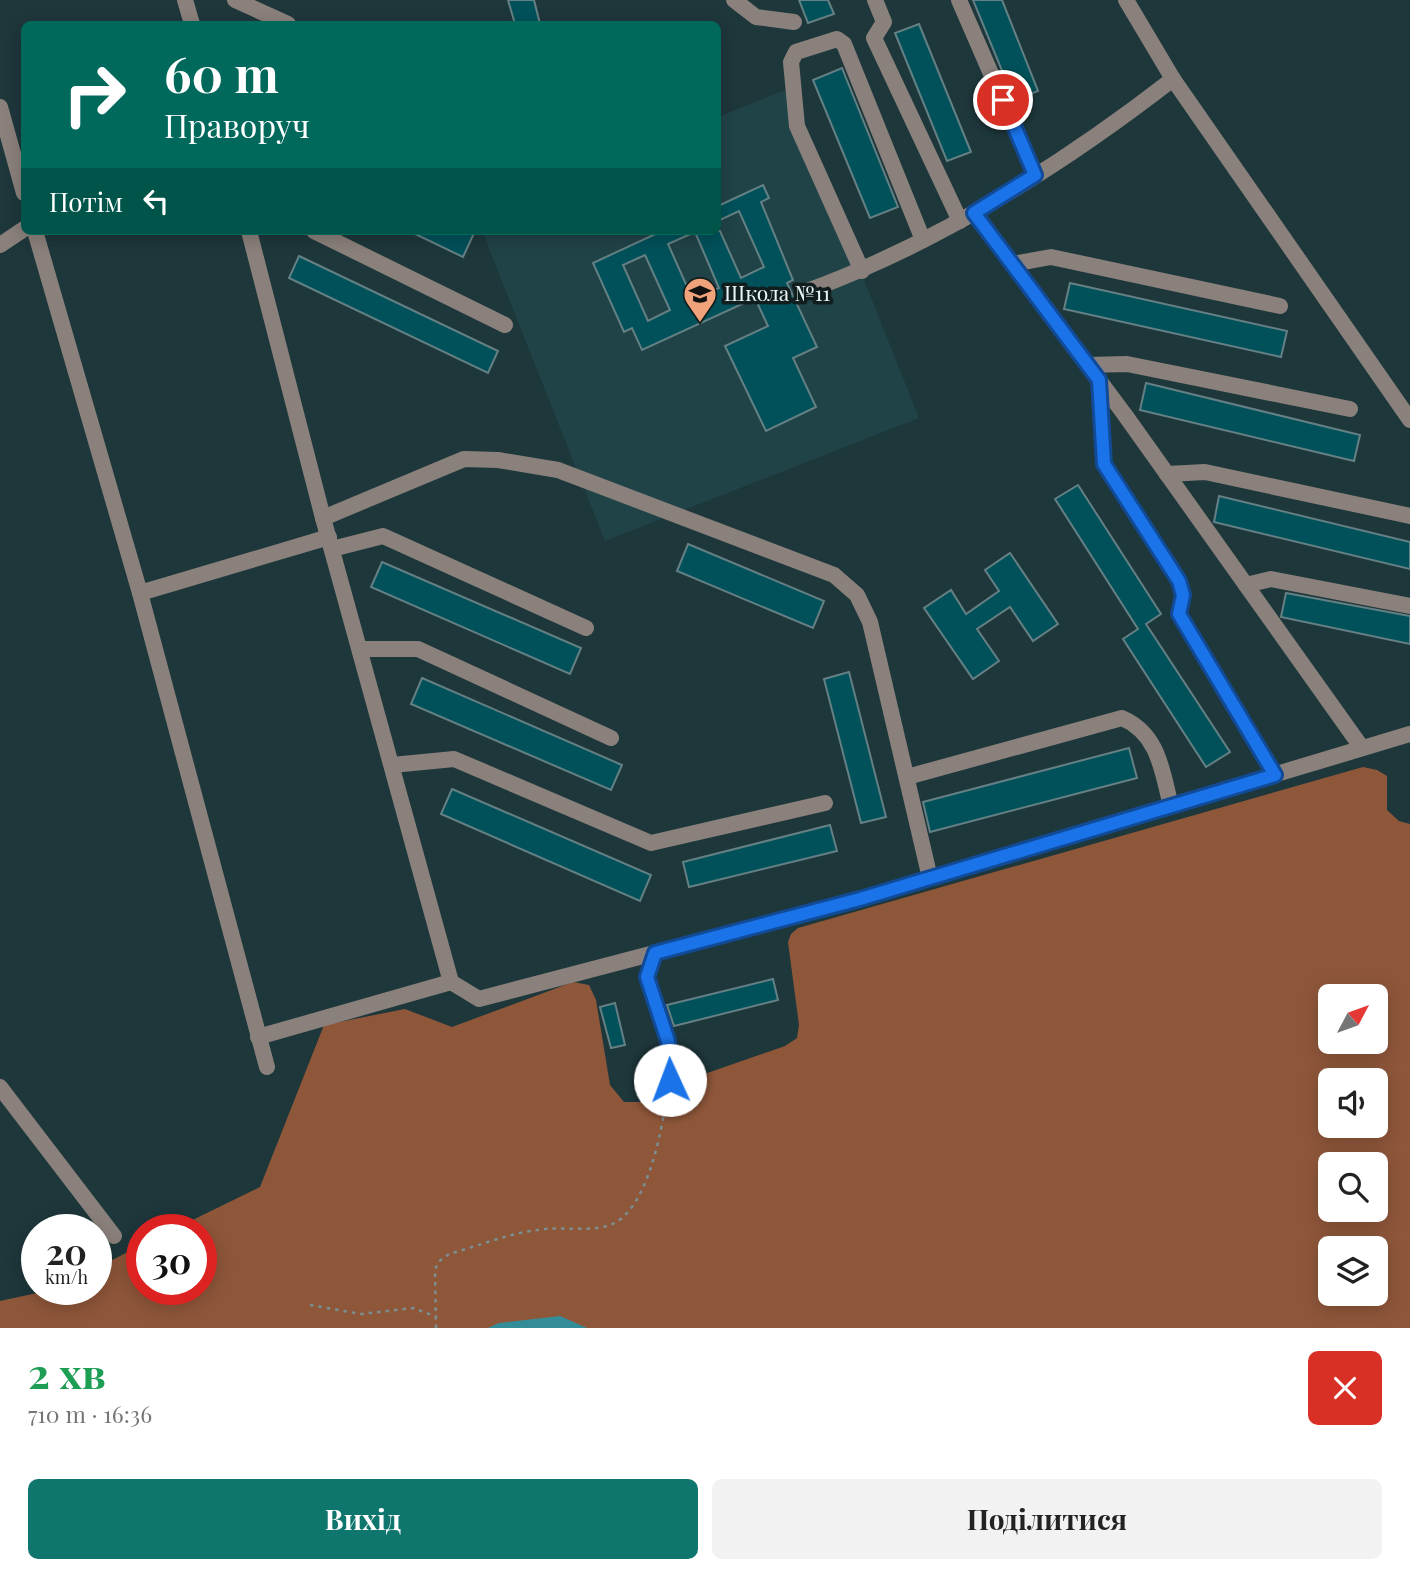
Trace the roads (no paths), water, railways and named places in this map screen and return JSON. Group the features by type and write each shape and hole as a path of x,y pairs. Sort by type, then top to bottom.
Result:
{"street":[{"path":"185,0 191,21"},
{"path":"234,0 281,21"},
{"path":"734,0 756,17 794,22"},
{"path":"875,0 884,22 874,38 967,217 1012,264 1088,365 1362,748"},
{"path":"959,0 1035,175"},
{"path":"1126,0 1173,79 1410,420"},
{"path":"862,271 797,125 791,62 796,52 838,39 844,44 923,240"},
{"path":"807,291 862,271 967,217 1109,129 1173,79"},
{"path":"0,107 21,182"},
{"path":"0,245 21,231"},
{"path":"37,235 140,593 267,1067"},
{"path":"250,235 323,518 451,982 479,999 930,878 1410,734"},
{"path":"322,235 505,325"},
{"path":"1012,264 1051,257 1280,306"},
{"path":"1088,365 1126,363 1350,408"},
{"path":"1099,380 1104,464 1179,581 1183,595 1179,614 1275,775"},
{"path":"323,518 464,459 498,460 558,470 834,575 857,595 870,622 930,878"},
{"path":"1167,474 1205,472 1410,516"},
{"path":"140,593 331,543 383,536 586,628"},
{"path":"1247,585 1271,579 1410,607"},
{"path":"360,649 418,649 611,738"},
{"path":"906,777 1122,718 1143,730 1155,745 1171,806"},
{"path":"392,765 454,759 651,843 825,803"},
{"path":"655,953 647,977 668,1041 670,1080"},
{"path":"258,1037 451,982"},
{"path":"0,1087 114,1236"}],"water":[{"path":"560,1316 587,1328 488,1328 499,1323"}],"place":[{"name":"Школа №11","path":"700,324"}]}
